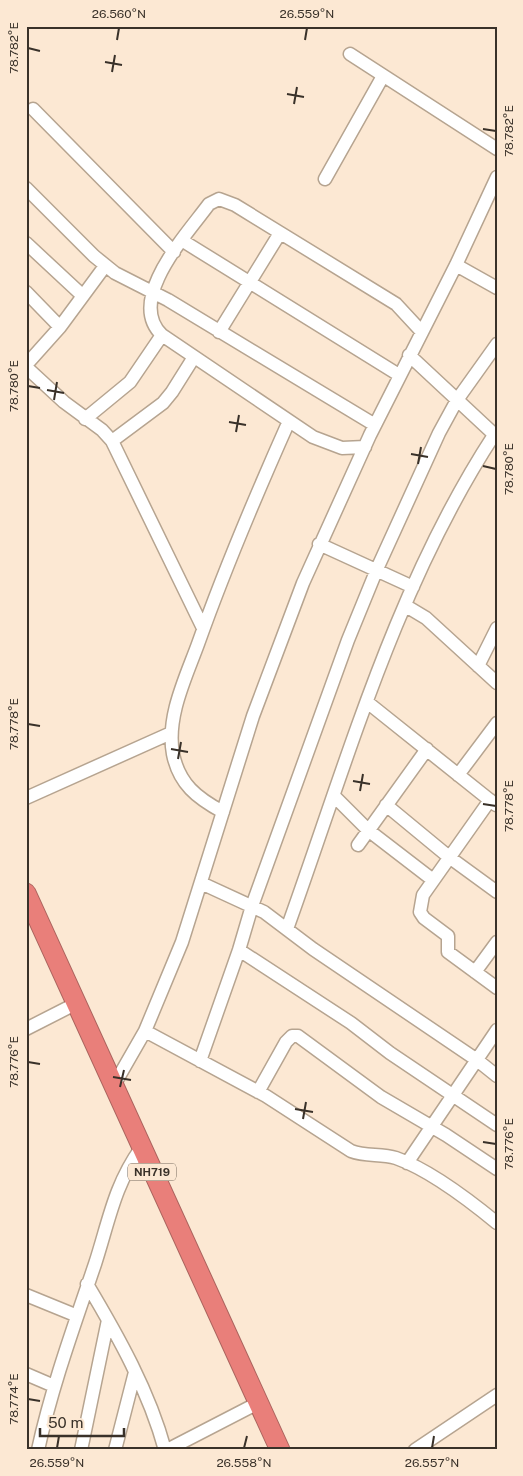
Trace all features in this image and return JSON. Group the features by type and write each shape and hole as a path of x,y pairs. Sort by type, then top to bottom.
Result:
{"highway":[{"name":"NH719","path":"26,894 258,1403 273,1446"}],"street":[{"path":"350,54 497,149"},
{"path":"325,179 383,76"},
{"path":"33,108 174,252"},
{"path":"114,1085 145,1031 182,942 265,681 319,544 374,425 456,265 497,177"},
{"path":"26,188 105,266 154,293 374,425"},
{"path":"364,447 348,449 333,445 289,421 162,335 155,328 150,317 154,293 161,271 209,204 219,199 235,205 402,309 421,331"},
{"path":"219,332 280,233"},
{"path":"183,241 399,375"},
{"path":"26,243 83,296"},
{"path":"456,265 497,288"},
{"path":"105,266 60,327 26,366 64,402 102,430 112,441 203,628"},
{"path":"26,292 60,327"},
{"path":"85,419 130,382 162,335"},
{"path":"200,1061 239,950 252,906 348,640 377,569 428,456 458,400 494,353"},
{"path":"287,929 367,702 413,587 452,505 496,436 409,355"},
{"path":"112,441 163,403 194,358"},
{"path":"223,812 200,799 185,784 175,763 171,733 178,698 203,628 236,541 289,421"},
{"path":"319,544 413,587"},
{"path":"406,606 426,618 497,683"},
{"path":"478,666 493,646 497,628"},
{"path":"367,702 493,802 449,857 423,895 420,912 424,918 448,936 448,952 497,988"},
{"path":"458,775 497,723"},
{"path":"26,798 171,733"},
{"path":"358,845 427,749"},
{"path":"334,796 368,830 433,880"},
{"path":"386,805 449,857 497,892"},
{"path":"201,883 252,906 477,1060 497,1076"},
{"path":"475,972 497,942"},
{"path":"239,950 351,1023 384,1049 497,1125"},
{"path":"26,1030 77,1003"},
{"path":"407,1163 497,1030"},
{"path":"145,1031 258,1092 351,1151 359,1154 388,1156 407,1163 441,1183 497,1223"},
{"path":"258,1092 286,1042 292,1036 298,1036 381,1097 431,1126 497,1169"},
{"path":"38,1450 75,1315 87,1284 117,1190 126,1169 141,1148"},
{"path":"87,1284 135,1372 160,1430 166,1450 258,1403"},
{"path":"26,1294 75,1315"},
{"path":"81,1450 108,1320"},
{"path":"115,1450 135,1372"},
{"path":"26,1374 54,1386"},
{"path":"415,1450 430,1446 497,1395"}]}
